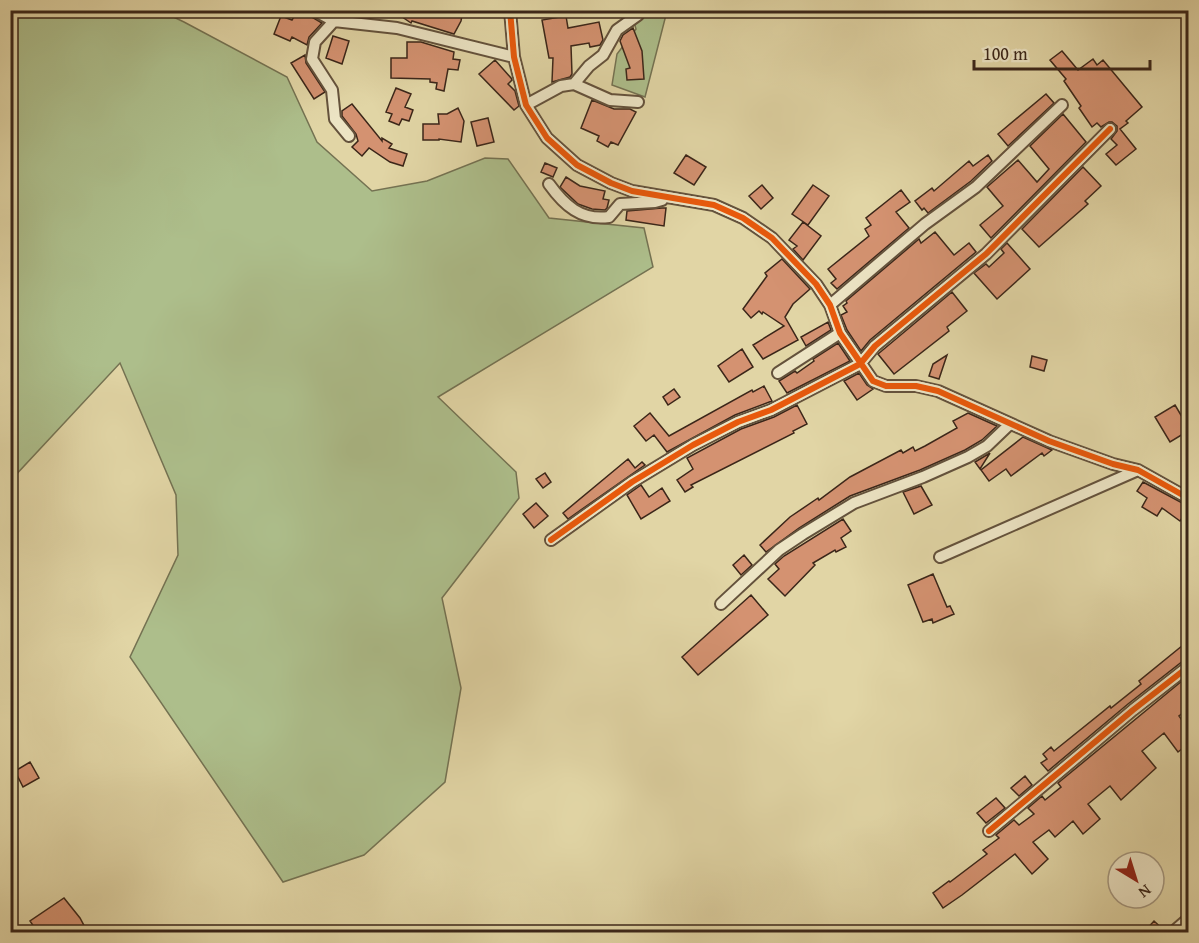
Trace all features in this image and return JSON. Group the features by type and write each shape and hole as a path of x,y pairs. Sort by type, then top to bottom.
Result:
{"street":[{"path":"314,10 334,21 396,28 514,57"},
{"path":"510,10 514,57 526,105 547,138 577,165 611,183 632,191 714,205 743,218 772,238 816,284 830,305 840,333 873,381 886,386 916,386 938,391 1049,441 1113,464 1138,470 1188,498"},
{"path":"574,84 589,66 603,55 617,30 638,15"},
{"path":"334,21 315,42 312,59 332,90 335,119 349,136"},
{"path":"526,105 561,86 574,84 610,100 638,102"},
{"path":"830,305 925,224 976,187 1062,105"},
{"path":"551,540 632,482 693,445 738,422 771,410 860,364 875,346 986,254 1110,129"},
{"path":"549,184 562,202 576,212 600,218 609,217 620,204 655,202 661,201 664,197"},
{"path":"778,373 840,333"},
{"path":"721,604 779,550 803,534 854,503 968,457 987,446 1010,424"},
{"path":"940,557 1138,470"},
{"path":"989,831 1188,667"},
{"path":"1173,933 1188,919"}],"green space":[{"path":"11,10 161,11 184,22 287,77 317,142 372,191 427,181 485,158 508,159 549,218 644,228 653,267 438,397 516,472 519,498 442,598 461,688 445,782 364,855 283,882 130,657 178,555 176,495 120,363 11,480"},
{"path":"631,11 667,11 645,97 612,85 617,54 636,29"}],"building":[{"path":"298,10 307,10 310,16 322,23 309,37 307,45 292,37 290,41 274,34 281,16 292,20"},
{"path":"392,10 435,10 449,16 450,10 463,10 461,21 454,34 412,21 411,23"},
{"path":"566,16 568,28 599,22 603,40 600,45 590,47 589,43 571,46 572,74 570,77 552,82 553,58 549,58 542,20"},
{"path":"633,28 642,51 644,79 627,80 626,69 630,68 620,41 623,35"},
{"path":"333,36 349,41 342,64 326,58"},
{"path":"407,42 421,42 454,52 453,59 460,60 458,70 448,69 444,91 436,89 437,83 430,82 430,79 391,78 391,58 407,58"},
{"path":"1062,51 1078,70 1093,59 1097,65 1103,60 1142,107 1120,129 1136,149 1116,165 1106,154 1117,145 1111,139 1117,131 1117,126 1109,122 1101,127 1097,123 1092,127 1064,81 1066,79 1050,60"},
{"path":"305,55 306,63 325,92 314,99 291,63"},
{"path":"495,60 512,80 508,84 515,91 519,106 514,110 479,74"},
{"path":"396,88 411,94 405,107 413,110 409,121 402,119 399,125 389,121 392,114 386,112"},
{"path":"1046,94 1054,103 1008,146 998,134"},
{"path":"592,100 614,109 630,109 636,112 618,145 611,142 608,147 597,141 599,136 581,128"},
{"path":"352,104 382,141 382,138 392,144 389,148 407,154 403,166 390,162 369,148 362,156 352,147 358,141 356,134 342,116 342,111"},
{"path":"458,108 464,121 461,142 439,139 423,140 423,124 439,124 438,114 447,114"},
{"path":"1063,114 1086,142 991,238 980,225 1003,206 987,187 1018,160 1037,182 1049,169 1030,146"},
{"path":"488,118 494,142 477,146 471,122"},
{"path":"686,155 706,167 694,185 674,173"},
{"path":"988,155 992,161 971,181 928,213 924,208 922,210 915,201 932,188 934,191 969,161 973,166"},
{"path":"545,163 557,168 553,177 541,172"},
{"path":"1083,167 1101,186 1085,201 1088,204 1039,247 1022,229"},
{"path":"566,177 580,186 605,191 603,199 609,200 607,208 605,210 592,209 578,204 560,187"},
{"path":"762,185 773,198 761,209 749,196"},
{"path":"813,185 829,196 808,225 792,214"},
{"path":"901,190 910,202 896,212 909,228 837,289 831,283 836,279 828,269 869,236 865,229 871,225 866,218"},
{"path":"666,208 664,226 626,220 627,211"},
{"path":"803,222 821,236 803,260 793,249 797,246 789,240"},
{"path":"935,232 954,255 969,243 976,252 870,340 861,351 847,330 841,315 847,312 843,306 847,303 846,301 919,239 921,243"},
{"path":"1007,243 1030,269 997,299 974,273 986,264 989,267 1004,253 1001,249"},
{"path":"782,259 810,289 793,304 785,317 798,340 763,359 753,345 784,326 759,311 751,318 743,309 767,276 765,273"},
{"path":"952,292 967,311 947,327 949,331 894,374 878,354"},
{"path":"828,322 831,330 806,346 801,337"},
{"path":"838,343 850,361 787,393 779,381 795,371 797,373 814,361 813,359"},
{"path":"742,349 753,367 729,382 718,366"},
{"path":"947,355 939,379 929,376 933,364"},
{"path":"1032,356 1047,360 1044,371 1030,367"},
{"path":"859,373 867,385 873,389 857,400 844,381"},
{"path":"764,386 772,401 735,415 667,452 654,435 646,441 634,426 650,413 669,436 752,390 753,392"},
{"path":"674,389 680,397 668,405 663,397"},
{"path":"797,405 807,424 793,431 794,433 691,485 693,487 685,492 677,480 693,469 687,458 741,429 774,417"},
{"path":"1175,405 1188,431 1170,442 1155,417"},
{"path":"968,413 997,426 982,440 965,450 920,470 850,496 766,552 760,545 790,517 818,498 819,500 850,477 901,450 903,453 913,447 915,451 925,446 957,428 953,421"},
{"path":"1023,437 1052,450 1044,456 1042,453 1011,476 1006,469 989,481 981,470"},
{"path":"990,453 980,469 975,462"},
{"path":"628,459 635,468 642,462 645,465 568,519 563,513"},
{"path":"545,473 551,482 543,488 536,479"},
{"path":"1143,482 1188,506 1188,510 1180,521 1162,508 1157,516 1142,507 1147,498 1137,491"},
{"path":"641,485 649,497 662,488 670,501 641,519 627,495"},
{"path":"921,486 932,505 914,514 903,492"},
{"path":"536,503 548,516 534,528 523,514"},
{"path":"843,519 851,531 841,538 846,547 836,552 835,550 813,563 815,565 785,596 768,579 779,569 775,564"},
{"path":"744,555 752,565 741,575 733,565"},
{"path":"933,574 947,607 950,606 954,614 933,623 932,619 923,622 908,585"},
{"path":"751,595 768,615 698,675 682,657"},
{"path":"1188,641 1188,660 1183,661 1128,704 1048,771 1041,763 1047,759 1043,754 1051,747 1054,751 1110,706 1111,708 1141,684 1139,681"},
{"path":"1188,676 1188,709 1179,716 1188,729 1188,744 1178,752 1164,733 1142,751 1156,768 1121,800 1110,786 1088,804 1100,819 1083,834 1073,821 1055,837 1049,830 1033,842 1048,859 1032,874 1015,854 943,908 933,893 987,854 983,850 999,838 996,835 1014,820 1019,825 1034,814 1028,808 1042,796 1045,800 1061,787 1058,783"},
{"path":"30,762 39,778 23,787 15,771"},
{"path":"1025,776 1032,785 1019,796 1011,788"},
{"path":"996,798 1005,808 986,823 977,813"},
{"path":"64,898 80,918 88,933 38,933 30,921"},
{"path":"1154,921 1166,932 1166,933 1143,933"}],"cycle path":[{"path":"510,10 514,57 526,105 547,138 577,165 611,183 632,191 714,205 743,218 772,238 816,284 830,305 840,333 873,381 886,386 916,386 938,391 1049,441 1113,464 1138,470 1188,498"},
{"path":"551,540 632,482 693,445 738,422 771,410 860,364 875,346 986,254 1110,129"},
{"path":"989,831 1188,667"}]}
